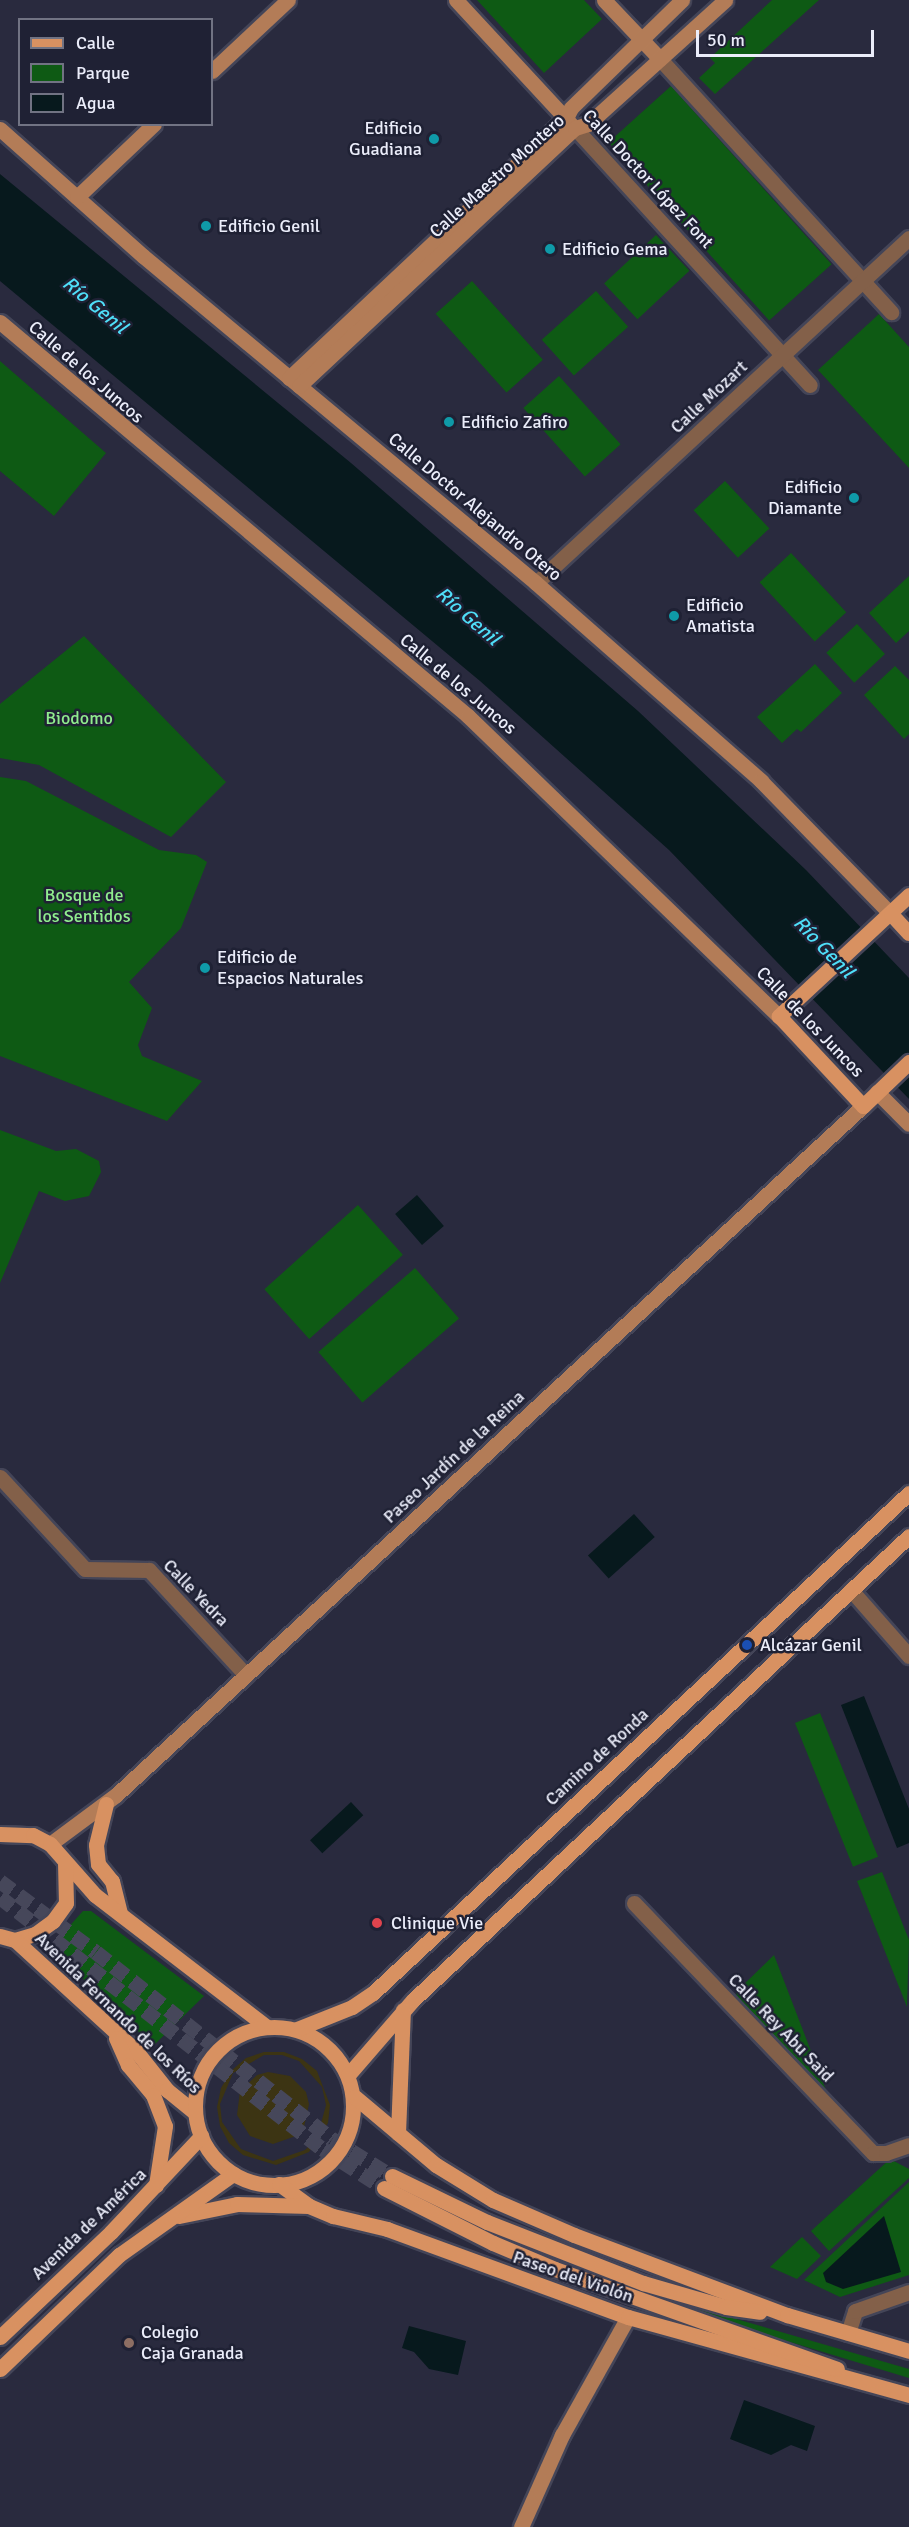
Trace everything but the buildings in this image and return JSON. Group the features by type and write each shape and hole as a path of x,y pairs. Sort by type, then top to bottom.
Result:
{"main road":[{"path":"213,70 288,0"},
{"name":"Calle Doctor López Font","path":"456,0 570,123"},
{"path":"604,0 660,59"},
{"name":"Calle Maestro Montero","path":"294,382 570,123 571,108 682,0"},
{"name":"Calle Maestro Montero","path":"570,123 588,124 725,0"},
{"path":"76,197 152,126"},
{"name":"Calle Doctor Alejandro Otero","path":"0,129 76,197 294,382 536,583 761,781 909,933"},
{"name":"Calle de los Juncos","path":"0,322 468,716 779,1016 863,1106"},
{"path":"779,1016 909,895"},
{"name":"Paseo Jardín de la Reina","path":"50,1844 106,1804 909,1062"},
{"name":"Calle de los Juncos","path":"877,1092 909,1124"},
{"name":"Camino de Ronda","path":"297,2029 352,2007 374,1993 909,1493"},
{"path":"348,2075 404,2010 909,1536"},
{"path":"106,1804 96,1845 98,1864 112,1881 120,1914"},
{"path":"0,1823 7,1833 33,1835 50,1844 95,1895 267,2027"},
{"path":"7,1938 35,1934 53,1921 66,1904 65,1863"},
{"name":"Avenida Fernando de los Ríos","path":"7,1938 112,2030 167,2090 195,2113"},
{"path":"398,2133 404,2010"},
{"path":"267,2027 297,2029 329,2049 348,2075 355,2097 352,2126 340,2152 322,2170 299,2181 279,2184 255,2183 232,2174 213,2156 201,2136 195,2113 198,2083 214,2052 237,2034 267,2027"},
{"path":"112,2030 128,2065 153,2095 165,2126 155,2188"},
{"name":"Paseo del Violón","path":"355,2097 436,2165 493,2200 574,2235 787,2315 909,2351"},
{"name":"Avenida de América","path":"0,2337 155,2188 201,2136"},
{"path":"0,2369 119,2255 232,2174"},
{"name":"Paseo del Violón","path":"787,2315 726,2307 643,2283 388,2182 492,2243 555,2269 817,2360 864,2381"},
{"name":"Paseo del Violón","path":"279,2184 309,2206 387,2229 627,2317 909,2395"},
{"path":"171,2217 237,2205 309,2206"},
{"path":"521,2527 558,2444 627,2317"}],"street":[{"path":"660,59 891,312"},
{"name":"Calle Doctor López Font","path":"570,123 810,385"},
{"name":"Calle Mozart","path":"536,583 909,238"},
{"name":"Calle Yedra","path":"0,1477 85,1569 148,1570 246,1675"},
{"path":"851,1590 909,1656"},
{"name":"Calle Rey Abu Said","path":"634,1903 873,2153 886,2154 909,2145"},
{"path":"848,2333 855,2311 909,2292"}],"green space":[{"path":"477,0 584,0 602,19 544,73"},
{"path":"772,0 819,0 715,94 699,78 715,63 710,58"},
{"path":"671,86 832,264 769,321 609,142"},
{"path":"656,235 689,271 637,319 604,283"},
{"path":"472,281 543,360 507,393 436,314"},
{"path":"596,291 628,327 574,376 542,340"},
{"path":"879,314 909,347 909,468 818,370"},
{"path":"0,361 106,453 54,516 0,471"},
{"path":"559,376 621,444 585,476 523,408"},
{"path":"725,481 769,529 738,558 694,510"},
{"path":"791,553 846,612 815,642 760,582"},
{"path":"909,576 909,631 896,643 869,613"},
{"path":"857,624 885,654 854,683 826,653"},
{"name":"Biodomo","path":"84,636 226,782 171,837 39,765 0,758 0,704"},
{"path":"815,664 842,693 801,732 797,729 782,743 757,717"},
{"path":"895,666 909,680 909,734 904,739 864,695"},
{"name":"Bosque de los Sentidos","path":"0,777 26,781 159,850 196,855 207,862 181,928 129,982 152,1008 138,1045 142,1056 202,1081 167,1121 0,1056"},
{"path":"0,1130 56,1151 76,1149 99,1161 101,1172 89,1196 65,1201 39,1191 0,1283"},
{"path":"358,1205 403,1255 309,1339 264,1289"},
{"path":"415,1268 459,1319 362,1403 318,1352"},
{"path":"820,1713 878,1857 853,1867 795,1723"},
{"path":"882,1872 909,1940 907,2007 857,1881"},
{"path":"83,1911 91,1911 204,1996 153,2046 56,1953 53,1947 56,1941"},
{"path":"774,1955 826,2090 737,1996 736,1992"},
{"path":"890,2159 909,2169 909,2178 829,2251 811,2231"},
{"path":"909,2182 909,2275 840,2297 804,2280"},
{"path":"802,2237 821,2256 797,2279 770,2267"},
{"path":"698,2308 909,2369 909,2378 697,2314"}],"sand":[{"path":"264,2052 284,2052 302,2059 317,2071 330,2105 328,2123 309,2152 276,2165 243,2155 229,2143 220,2126 217,2107 221,2088 231,2071 246,2058","holes":["264,2055 282,2055 299,2061 322,2087 326,2105 317,2138 305,2150 273,2161 241,2149 222,2122 220,2104 233,2073"]},
{"path":"268,2072 290,2076 306,2092 309,2104 304,2127 296,2136 273,2144 250,2136 237,2115 240,2091 257,2075"}],"water":[{"name":"Río Genil","path":"0,174 351,463 638,711 806,870 909,978 909,1099 669,850 480,681 0,281"},
{"path":"417,1195 444,1226 422,1245 395,1214"},
{"path":"634,1514 655,1537 609,1579 588,1555"},
{"path":"864,1696 909,1809 909,1843 897,1848 841,1705"},
{"path":"351,1802 363,1815 322,1853 310,1840"},
{"path":"884,2216 901,2272 843,2289 826,2282 823,2273"},
{"path":"409,2326 466,2341 458,2375 429,2369 414,2352 402,2348"},
{"path":"744,2400 815,2426 807,2451 791,2445 771,2455 730,2439"}],"tunnel":[{"path":"0,1881 96,1952 332,2139 392,2176"},
{"path":"0,1897 323,2149 384,2188"}],"place":[{"name":"Edificio Guadiana","path":"434,139"},
{"name":"Edificio Genil","path":"206,226"},
{"name":"Edificio Gema","path":"550,249"},
{"name":"Edificio Zafiro","path":"449,422"},
{"name":"Edificio Diamante","path":"854,498"},
{"name":"Edificio Amatista","path":"674,616"},
{"name":"Edificio de Espacios Naturales","path":"205,968"},
{"name":"Alcázar Genil","path":"747,1645"},
{"name":"Clinique Vie","path":"377,1923"},
{"name":"Colegio Caja Granada","path":"129,2343"}]}
